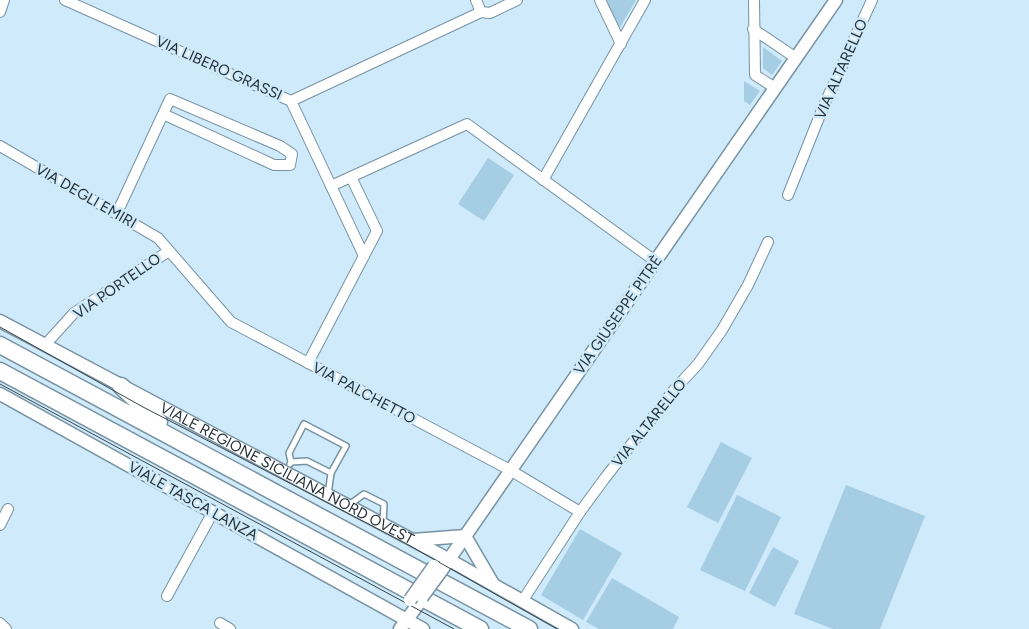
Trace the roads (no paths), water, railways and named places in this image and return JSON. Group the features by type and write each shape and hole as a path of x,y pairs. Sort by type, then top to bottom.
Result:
{"main road":[{"name":"VIALE REGIONE SICILIANA NORD OVEST","path":"0,344 529,629"},
{"path":"0,370 480,629"},
{"path":"121,386 173,436"}],"street":[{"path":"0,12 4,0"},
{"name":"VIA LIBERO GRASSI","path":"65,0 291,100 481,12 490,13 517,0"},
{"path":"476,0 481,12"},
{"path":"600,0 621,44"},
{"path":"543,180 645,0"},
{"path":"754,0 755,75 775,88"},
{"name":"VIA GIUSEPPE PITRÈ","path":"403,624 414,601 438,569 449,559 836,0"},
{"name":"VIA ALTARELLO","path":"788,195 824,105 872,0"},
{"path":"753,29 796,58"},
{"path":"117,213 163,114 170,99 280,146 292,154 290,165 274,165 163,114"},
{"path":"291,100 364,256"},
{"path":"331,186 468,124 655,261"},
{"name":"VIA DEGLI EMIRI","path":"0,146 158,238 168,251"},
{"path":"308,363 377,231 350,177"},
{"name":"VIA ALTARELLO","path":"523,600 580,512 669,397 698,364 722,330 748,285 768,242"},
{"name":"VIA PORTELLO","path":"45,345 74,313 168,251"},
{"name":"VIA PALCHETTO","path":"168,251 231,322 510,470 580,512"},
{"name":"VIALE REGIONE SICILIANA NORD OVEST","path":"0,321 121,386 288,467 328,496 449,559 572,629"},
{"name":"VIALE TASCA LANZA","path":"0,394 386,608"},
{"path":"0,525 8,509"},
{"path":"167,596 213,512"},
{"path":"413,540 465,536 493,584"},
{"name":"VIA GIUSEPPE PITRÈ","path":"437,553 438,569"},
{"path":"386,608 403,607 414,601"},
{"path":"386,608 403,624 423,629"},
{"path":"220,623 230,629"},
{"path":"0,624 6,629"}],"lane":[{"path":"328,496 331,473 346,446 304,424 289,453 288,467 307,460 331,473"},
{"path":"348,506 364,494 384,504 383,525"}],"tram line":[{"path":"0,327 143,407 405,543 557,629"},
{"path":"0,384 454,629"}]}
